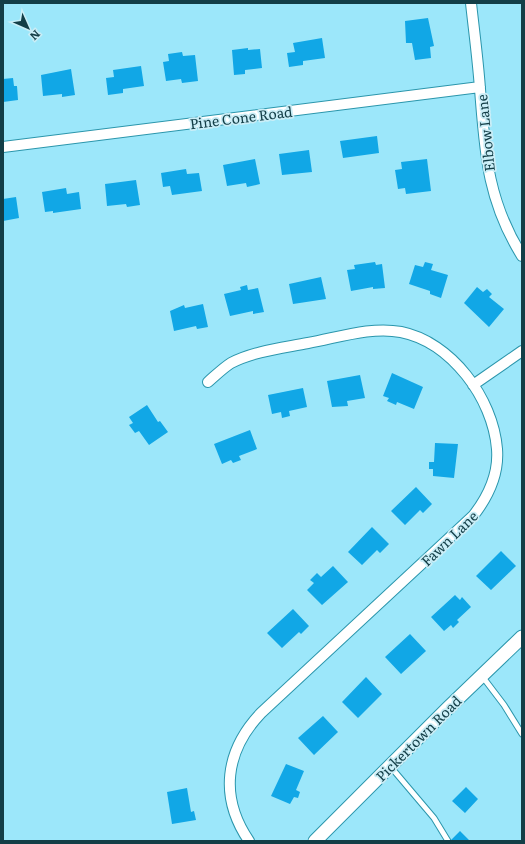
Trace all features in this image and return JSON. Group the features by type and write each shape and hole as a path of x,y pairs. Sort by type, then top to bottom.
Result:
{"street":[{"name":"Elbow Lane","path":"472,3 484,148 491,185 504,224 522,256"},
{"name":"Pine Cone Road","path":"3,147 480,87"},
{"name":"Fawn Lane","path":"208,382 231,363 258,353 381,330 400,332 419,337 446,353 473,385 485,407 494,430 497,449 493,482 485,500 473,516 252,723 240,740 233,760 230,777 230,797 235,816 249,841"},
{"path":"473,385 522,351"},
{"name":"Pickertown Road","path":"315,841 522,637"}],"lane":[{"path":"482,675 504,705 522,734"},
{"path":"390,766 434,818 448,841"}],"building":[{"path":"428,18 434,46 430,47 431,58 415,60 412,43 406,43 405,21"},
{"path":"322,38 325,58 303,61 303,65 289,67 287,53 295,52 293,43"},
{"path":"248,48 248,50 260,49 262,68 245,70 245,74 234,75 232,50"},
{"path":"182,52 183,56 195,55 198,81 182,83 181,79 166,81 163,62 169,61 168,54"},
{"path":"141,66 144,86 123,89 123,93 108,95 106,78 114,77 113,70"},
{"path":"71,69 75,95 62,97 62,94 43,96 41,75"},
{"path":"13,78 14,86 17,86 18,100 3,102 3,79"},
{"path":"377,136 379,153 343,158 340,141"},
{"path":"309,150 312,172 282,175 279,154"},
{"path":"255,159 260,184 247,187 246,183 227,186 223,165"},
{"path":"427,159 431,191 406,194 405,188 398,189 395,170 402,169 401,162"},
{"path":"186,169 187,174 199,173 202,191 172,195 170,186 163,187 161,173"},
{"path":"136,180 140,205 127,207 126,204 107,206 105,184"},
{"path":"66,188 67,194 79,192 81,209 53,213 53,211 45,212 42,192"},
{"path":"16,197 19,218 3,221 3,199"},
{"path":"375,262 376,265 382,264 385,288 373,289 373,287 351,291 347,270 355,269 354,265"},
{"path":"425,262 433,264 431,270 448,275 441,298 430,294 430,291 409,284 415,265 423,267"},
{"path":"321,277 326,299 293,304 289,284"},
{"path":"247,285 248,290 258,288 264,312 253,314 253,311 230,316 224,294 241,290 240,287"},
{"path":"477,287 483,292 487,289 492,294 489,297 504,309 489,327 464,303"},
{"path":"203,304 208,327 197,329 196,326 174,331 170,311 184,305 185,308"},
{"path":"392,373 423,387 414,409 397,402 396,405 387,401 389,398 383,396"},
{"path":"360,375 365,398 347,401 348,406 332,407 327,381"},
{"path":"303,388 307,407 289,411 290,416 282,418 281,412 272,414 268,395"},
{"path":"147,405 158,422 160,421 168,432 149,445 139,431 135,433 129,425 133,423 129,417"},
{"path":"250,430 257,449 239,456 241,460 233,463 231,460 222,464 214,444"},
{"path":"435,443 458,444 454,478 433,476 433,469 429,469 429,462 434,462"},
{"path":"416,487 432,504 423,513 420,510 405,525 391,511"},
{"path":"372,527 389,544 380,553 377,550 362,565 348,552"},
{"path":"501,551 516,566 491,590 476,576"},
{"path":"333,566 348,582 322,605 307,590 314,583 310,580 317,573 321,577"},
{"path":"455,595 460,600 462,597 471,607 457,620 459,622 453,628 451,625 444,631 431,617"},
{"path":"293,609 309,626 301,634 299,632 282,648 267,633"},
{"path":"410,634 426,651 401,674 385,657"},
{"path":"366,677 382,694 358,718 342,702"},
{"path":"323,716 338,732 314,755 298,738"},
{"path":"286,764 304,771 296,790 300,792 298,798 294,797 290,804 271,796"},
{"path":"466,787 478,799 465,813 452,801"},
{"path":"187,788 191,812 194,811 196,820 172,824 167,792"},
{"path":"460,831 470,841 451,840"}]}
